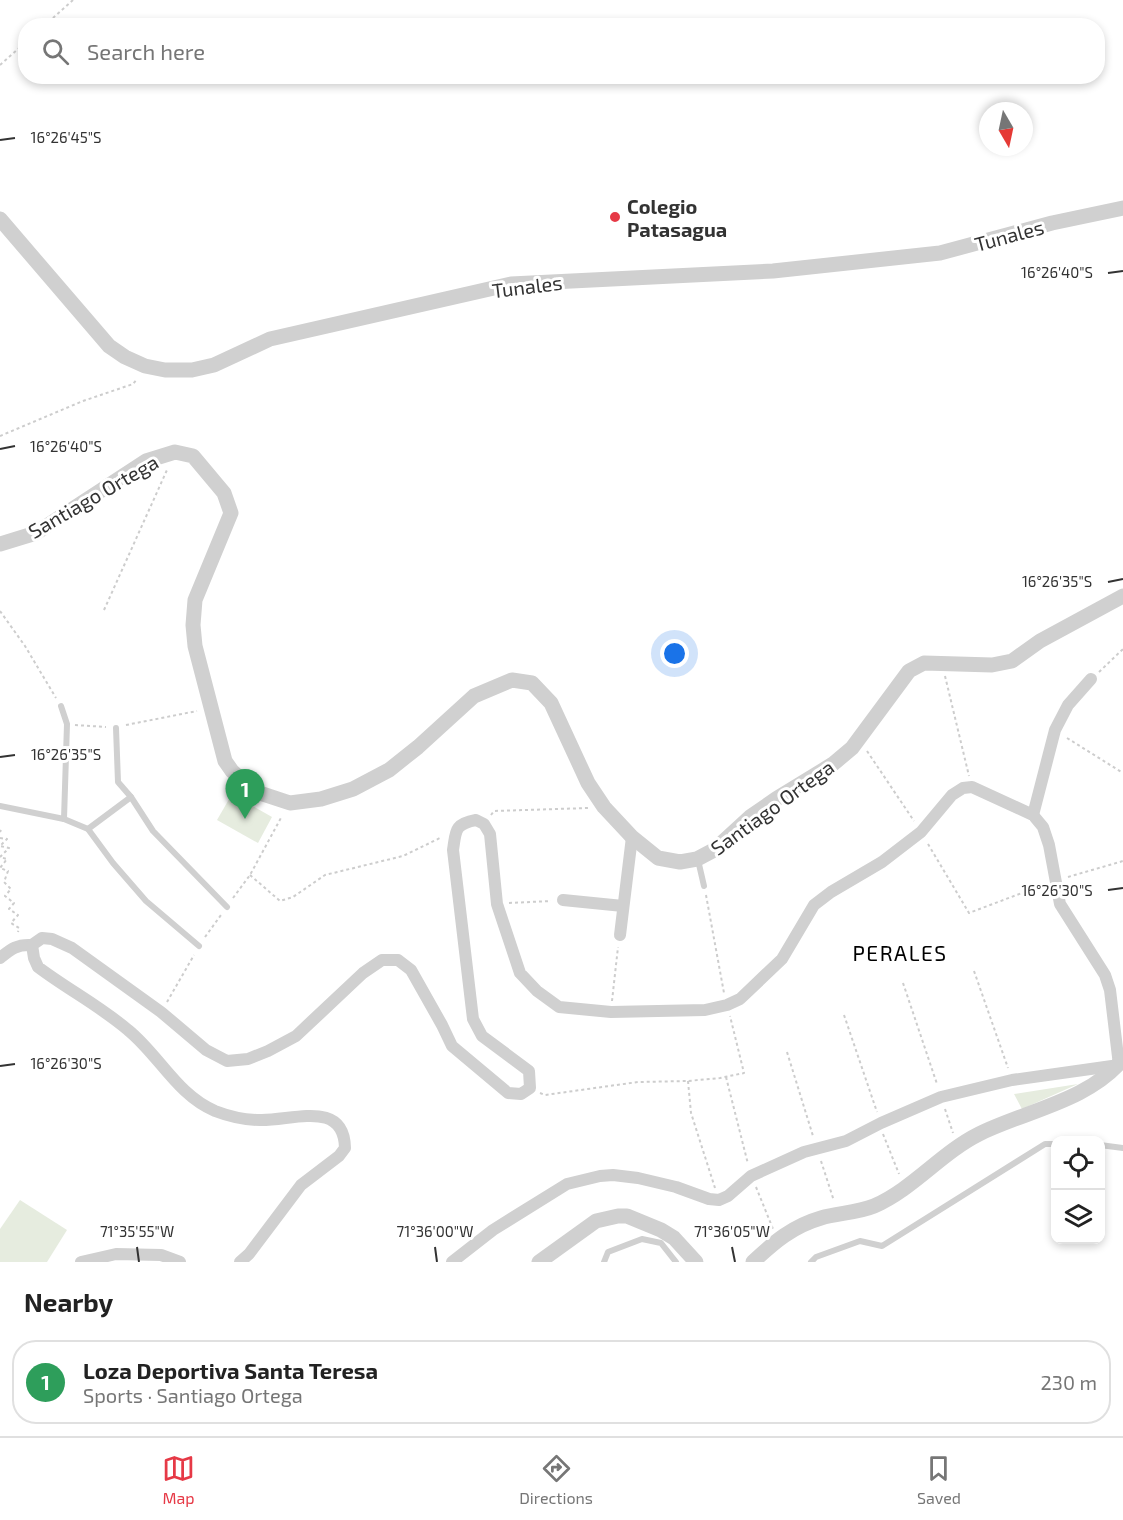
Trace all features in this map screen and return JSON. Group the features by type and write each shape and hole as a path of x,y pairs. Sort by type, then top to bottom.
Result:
{"street":[{"name":"Tunales","path":"0,219 109,346 125,357 145,366 165,370 192,370 214,365 270,339 511,284 773,272 940,253 1052,223 1123,208"},
{"name":"Santiago Ortega","path":"0,544 36,533 146,461 175,452 193,456 224,494 231,513 195,600 193,625 195,646 225,761 232,771 254,791 290,803 321,799 354,789 389,770 474,696 512,680 532,684 551,703 588,783 604,807 632,837 658,858 680,862 697,859 714,850 750,817 833,764 852,748 909,672 924,663 992,665 1012,662 1040,641 1123,596"},
{"path":"1033,815 1055,730 1068,705 1091,679"},
{"path":"0,958 13,946 32,945 42,938 52,939 72,948 161,1012 206,1050 227,1061 248,1059 296,1036 363,973 382,960 398,960 411,970 452,1046 507,1093 521,1094 530,1089 529,1071 482,1036 473,1019 453,850 456,831 460,825 476,820 484,824 490,834 497,904 520,973 537,991 559,1007 611,1012 705,1010 727,1005 740,999 782,959 814,905 831,892 882,862 921,832 952,795 963,788 972,787 1033,815 1043,827 1060,904 1105,975 1110,990 1121,1062"},
{"path":"620,935 632,837"},
{"path":"563,900 623,906"},
{"path":"32,945 38,967 127,1029 150,1050 185,1093 214,1110 259,1120 315,1116 333,1119 342,1130 345,1148 339,1156 301,1185 249,1254 240,1262"},
{"path":"452,1262 493,1230 567,1184 600,1176 638,1178 676,1187 708,1199 719,1200 728,1196 751,1176 804,1152 846,1141 941,1097 1012,1080 1121,1062"},
{"path":"753,1262 794,1228 821,1218 874,1206 979,1134 1083,1090 1105,1077 1121,1062"},
{"path":"539,1262 596,1221 627,1216 674,1238 696,1262"},
{"path":"81,1262 116,1254 161,1255 180,1262"}],"lane":[{"path":"61,706 66,724 64,819"},
{"path":"116,728 118,783 131,797 153,831 227,907"},
{"path":"88,829 131,797"},
{"path":"0,807 64,819 88,829 112,863 146,901 199,946"},
{"path":"697,859 704,886"},
{"path":"811,1262 816,1257 860,1241 882,1246 1045,1144 1051,1144"},
{"path":"1105,1146 1123,1148"},
{"path":"604,1262 608,1252 642,1239 661,1243 676,1262"}],"path":[{"path":"53,18 73,0"},
{"path":"0,65 18,49"},
{"path":"0,436 83,401 133,384 145,366"},
{"path":"104,610 175,452"},
{"path":"0,611 25,646 61,706"},
{"path":"1091,679 1123,649"},
{"path":"942,663 972,787"},
{"path":"66,724 116,728 212,708"},
{"path":"1055,730 1123,773"},
{"path":"484,824 494,811 604,807"},
{"path":"250,874 280,901 293,897 326,875 403,856 456,831"},
{"path":"0,838 7,839 0,846 9,848 0,856 7,860 0,868 8,871 4,882 11,889 4,896 14,903 9,909 18,915 11,923 19,928 13,946"},
{"path":"969,913 1055,880 1123,861"},
{"path":"530,1089 545,1095 638,1082 688,1081 744,1073 727,1005 704,886"},
{"path":"497,904 563,900"},
{"path":"611,1012 620,935"},
{"path":"974,971 1012,1080"},
{"path":"903,983 957,1147"},
{"path":"844,1015 884,1137 904,1187"},
{"path":"787,1052 838,1215"},
{"path":"726,1077 751,1176 778,1239"},
{"path":"688,1081 691,1113 719,1200"}],"shaded area":[{"path":"232,794 272,817 258,843 217,820"},
{"path":"1078,1084 1022,1109 1014,1094"},
{"path":"20,1200 67,1230 47,1262 0,1262 0,1229"}],"place":[{"name":"Colegio Patasagua","path":"615,217"},
{"name":"Loza Deportiva Santa Teresa","path":"245,819"}],"district":[{"name":"PERALES","path":"900,952"}]}
